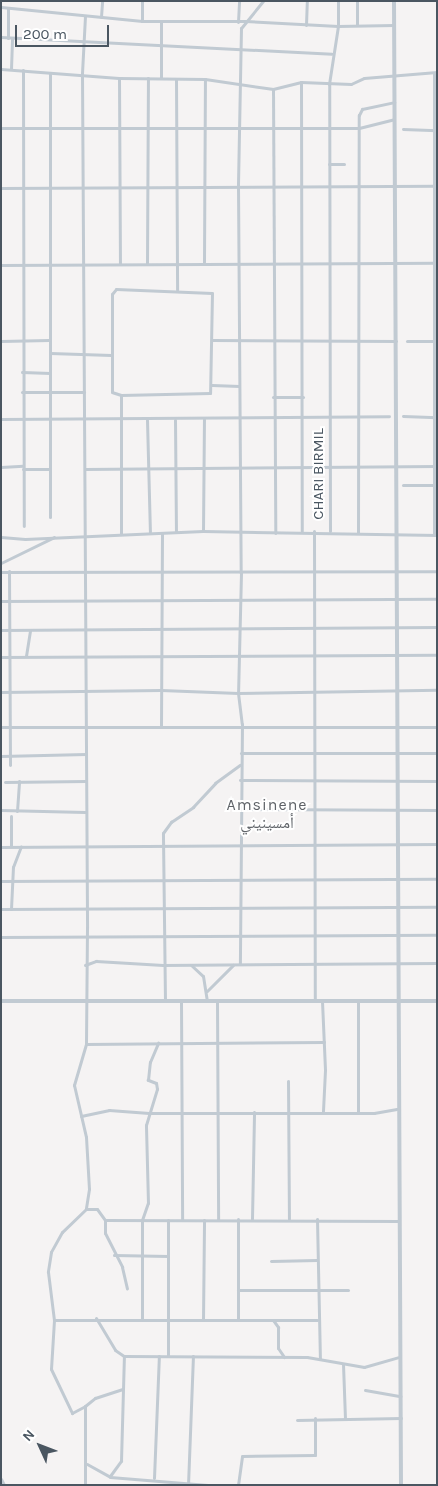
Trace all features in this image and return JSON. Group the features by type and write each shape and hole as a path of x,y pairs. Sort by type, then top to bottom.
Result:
{"street":[{"path":"10,70 10,8 12,1"},
{"path":"101,17 102,1"},
{"path":"142,1 142,21"},
{"path":"238,22 239,1"},
{"path":"240,964 242,845 240,780 242,724 238,693 241,573 238,340 239,82 241,28 263,1"},
{"path":"306,25 307,1"},
{"name":"CHARI BIRMIL","path":"330,531 329,128 332,54 338,26 338,1"},
{"path":"356,26 357,1"},
{"path":"394,1 396,263 395,655 398,842 398,1357 402,1485"},
{"path":"1,7 142,21 245,21 338,26 394,24"},
{"path":"85,16 82,74 86,263 84,392 86,759"},
{"path":"161,21 163,45 161,78"},
{"path":"1,37 84,43 241,48 332,54"},
{"path":"1,69 119,78 239,82 273,89 300,82 330,84 435,72 436,263 436,535 396,536 330,531 275,533 203,531 56,535 25,539 1,537"},
{"path":"22,70 22,420 24,526"},
{"path":"50,73 50,517"},
{"path":"119,78 120,264"},
{"path":"147,263 148,78"},
{"path":"176,79 177,290"},
{"path":"204,262 205,80"},
{"path":"300,82 303,264 302,531"},
{"path":"273,89 275,533"},
{"path":"358,533 359,128 362,109 394,102"},
{"path":"1,128 204,128 239,126 359,128 394,119"},
{"path":"402,129 435,130"},
{"path":"329,164 344,164"},
{"path":"1,188 329,186 358,184 435,186"},
{"path":"1,265 176,262 274,264 436,263"},
{"path":"177,290 212,293 212,340 212,385 208,394 121,396 111,389 113,292 177,290"},
{"path":"1,341 49,340"},
{"path":"212,340 396,341"},
{"path":"406,342 435,341"},
{"path":"50,353 111,355"},
{"path":"22,372 50,373"},
{"path":"212,385 239,386"},
{"path":"22,392 84,392"},
{"path":"121,396 121,534"},
{"path":"273,397 303,397"},
{"path":"1,419 176,420 240,419 274,416 389,416"},
{"path":"403,416 435,417"},
{"path":"203,531 204,419"},
{"path":"147,420 150,532"},
{"path":"176,420 176,532"},
{"path":"85,469 203,469 302,465 358,468 435,466"},
{"path":"1,467 49,469"},
{"path":"403,485 435,485"},
{"path":"314,531 314,692 316,726 315,1001"},
{"path":"162,533 162,726"},
{"path":"1,563 56,535"},
{"path":"1,572 314,573 396,570 437,571"},
{"path":"9,571 11,657 9,692 11,727 10,764"},
{"path":"1,601 162,602 437,599"},
{"path":"1,630 437,627"},
{"path":"26,656 30,630"},
{"path":"1,657 437,656"},
{"path":"1,692 161,690 238,693 437,690"},
{"path":"1,727 242,724 437,726"},
{"path":"87,726 85,812 87,910 85,965 86,1044 74,1085 88,1161 89,1198 86,1209 62,1232 51,1252 48,1272 54,1320 51,1369 72,1413 95,1398 123,1389"},
{"path":"241,752 437,753"},
{"path":"1,756 86,754"},
{"path":"165,1001 163,965 163,833 171,822 193,807 215,783 241,765"},
{"path":"240,780 437,781"},
{"path":"17,810 19,781"},
{"path":"5,782 86,781"},
{"path":"1,810 85,812"},
{"path":"240,810 437,810"},
{"path":"11,816 11,846"},
{"path":"1,846 316,845 398,842 437,844"},
{"path":"11,909 14,880 13,867 21,846"},
{"path":"1,881 316,878 437,879"},
{"path":"1,909 437,908"},
{"path":"1,937 86,938 316,934 437,935"},
{"path":"85,965 96,961 163,965 437,963"},
{"path":"207,991 233,964"},
{"path":"191,965 203,976 207,991 207,1001"},
{"path":"1,1001 437,1001"},
{"path":"181,1001 184,1112 182,1220"},
{"path":"217,1001 218,1220"},
{"path":"322,1001 324,1042 323,1111"},
{"path":"358,1001 358,1112"},
{"path":"86,1044 324,1042"},
{"path":"142,1320 142,1220 148,1203 149,1113 157,1089 156,1083 148,1080 150,1062 158,1043"},
{"path":"288,1081 289,1219"},
{"path":"81,1116 109,1110 149,1113 358,1112 397,1109"},
{"path":"252,1219 254,1112"},
{"path":"86,1209 97,1209 105,1220 105,1232 114,1255 122,1267 127,1288"},
{"path":"238,1219 238,1320"},
{"path":"105,1220 317,1219 399,1221"},
{"path":"317,1219 317,1320 320,1359"},
{"path":"168,1220 168,1356"},
{"path":"203,1320 204,1220"},
{"path":"114,1255 168,1256"},
{"path":"271,1261 317,1260"},
{"path":"238,1290 348,1290"},
{"path":"96,1318 115,1350 124,1356 285,1357 320,1359 364,1367 398,1357"},
{"path":"54,1320 96,1318 142,1320 317,1320"},
{"path":"273,1320 278,1327 278,1348 285,1357"},
{"path":"110,1477 121,1461 124,1356"},
{"path":"154,1478 159,1356"},
{"path":"188,1484 194,1356"},
{"path":"343,1364 345,1418"},
{"path":"365,1390 400,1396"},
{"path":"85,1406 87,1464 85,1485"},
{"path":"297,1420 316,1418 401,1418"},
{"path":"238,1485 242,1456 315,1455 316,1418"},
{"path":"87,1464 110,1477 154,1478 188,1484 208,1485"},
{"path":"1,1479 4,1485"}],"district":[{"name":"Amsinene أمسينيني","path":"267,814"}]}
